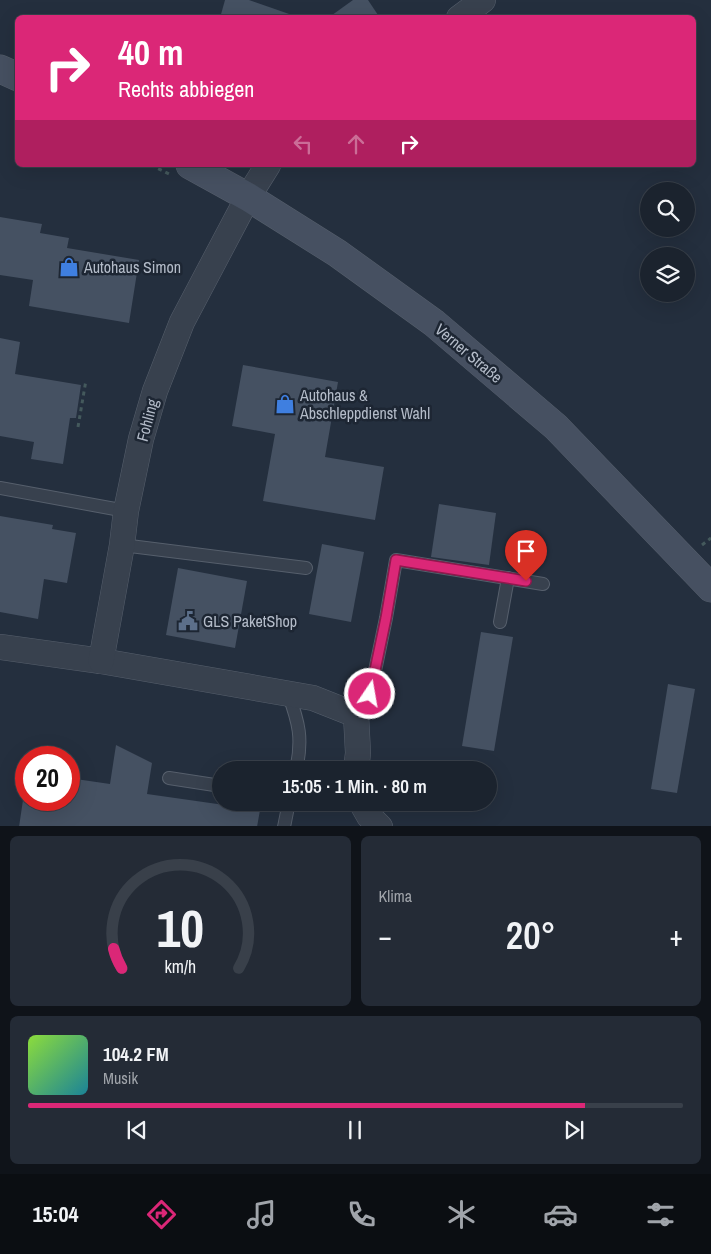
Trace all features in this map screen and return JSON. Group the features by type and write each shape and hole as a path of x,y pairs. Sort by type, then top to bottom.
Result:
{"main road":[{"path":"0,69 15,76"},
{"name":"Verner Straße","path":"194,167 248,197 337,253 434,323 556,427 711,588"}],"street":[{"path":"463,15 483,0"},
{"name":"Fohling","path":"101,661 122,545 126,511 141,439 155,390 182,322 248,197 267,167"},
{"path":"0,647 101,661 313,698 356,715 357,761"},
{"path":"366,811 380,826"}],"lane":[{"path":"0,488 126,511"},
{"path":"122,545 306,568"},
{"path":"356,715 370,694 396,560 543,584"},
{"path":"500,622 508,578"},
{"path":"288,693 301,739 297,761"},
{"path":"168,778 212,785"},
{"path":"284,826 287,811"}],"path":[{"path":"78,427 86,380"}],"building":[{"path":"225,0 249,0 292,15 221,15"},
{"path":"353,0 368,0 378,15 332,15"},
{"name":"Autohaus Simon","path":"0,217 42,224 40,233 69,238 67,248 139,260 129,323 29,306 33,280 0,275"},
{"path":"0,338 20,342 15,374 81,385 76,418 70,418 63,464 31,459 34,442 0,436"},
{"path":"243,365 338,382 325,457 384,467 375,520 263,501 275,434 232,426"},
{"path":"439,504 496,513 489,565 431,557"},
{"path":"0,516 53,525 52,529 76,533 67,583 44,579 38,619 0,612"},
{"path":"322,544 364,552 351,622 309,614"},
{"path":"178,568 247,581 235,648 166,635"},
{"path":"481,632 513,637 494,751 462,746"},
{"path":"668,684 695,689 677,793 651,789"},
{"path":"116,745 152,763 147,794 212,803 212,811 260,811 257,826 19,826 21,811 80,811 80,780 110,784"}],"place":[{"name":"Autohaus Simon","path":"69,267"},
{"name":"Autohaus & Abschleppdienst Wahl","path":"285,404"},
{"name":"GLS PaketShop","path":"188,621"}],"route":[{"path":"370,694 396,560 526,581"}]}
